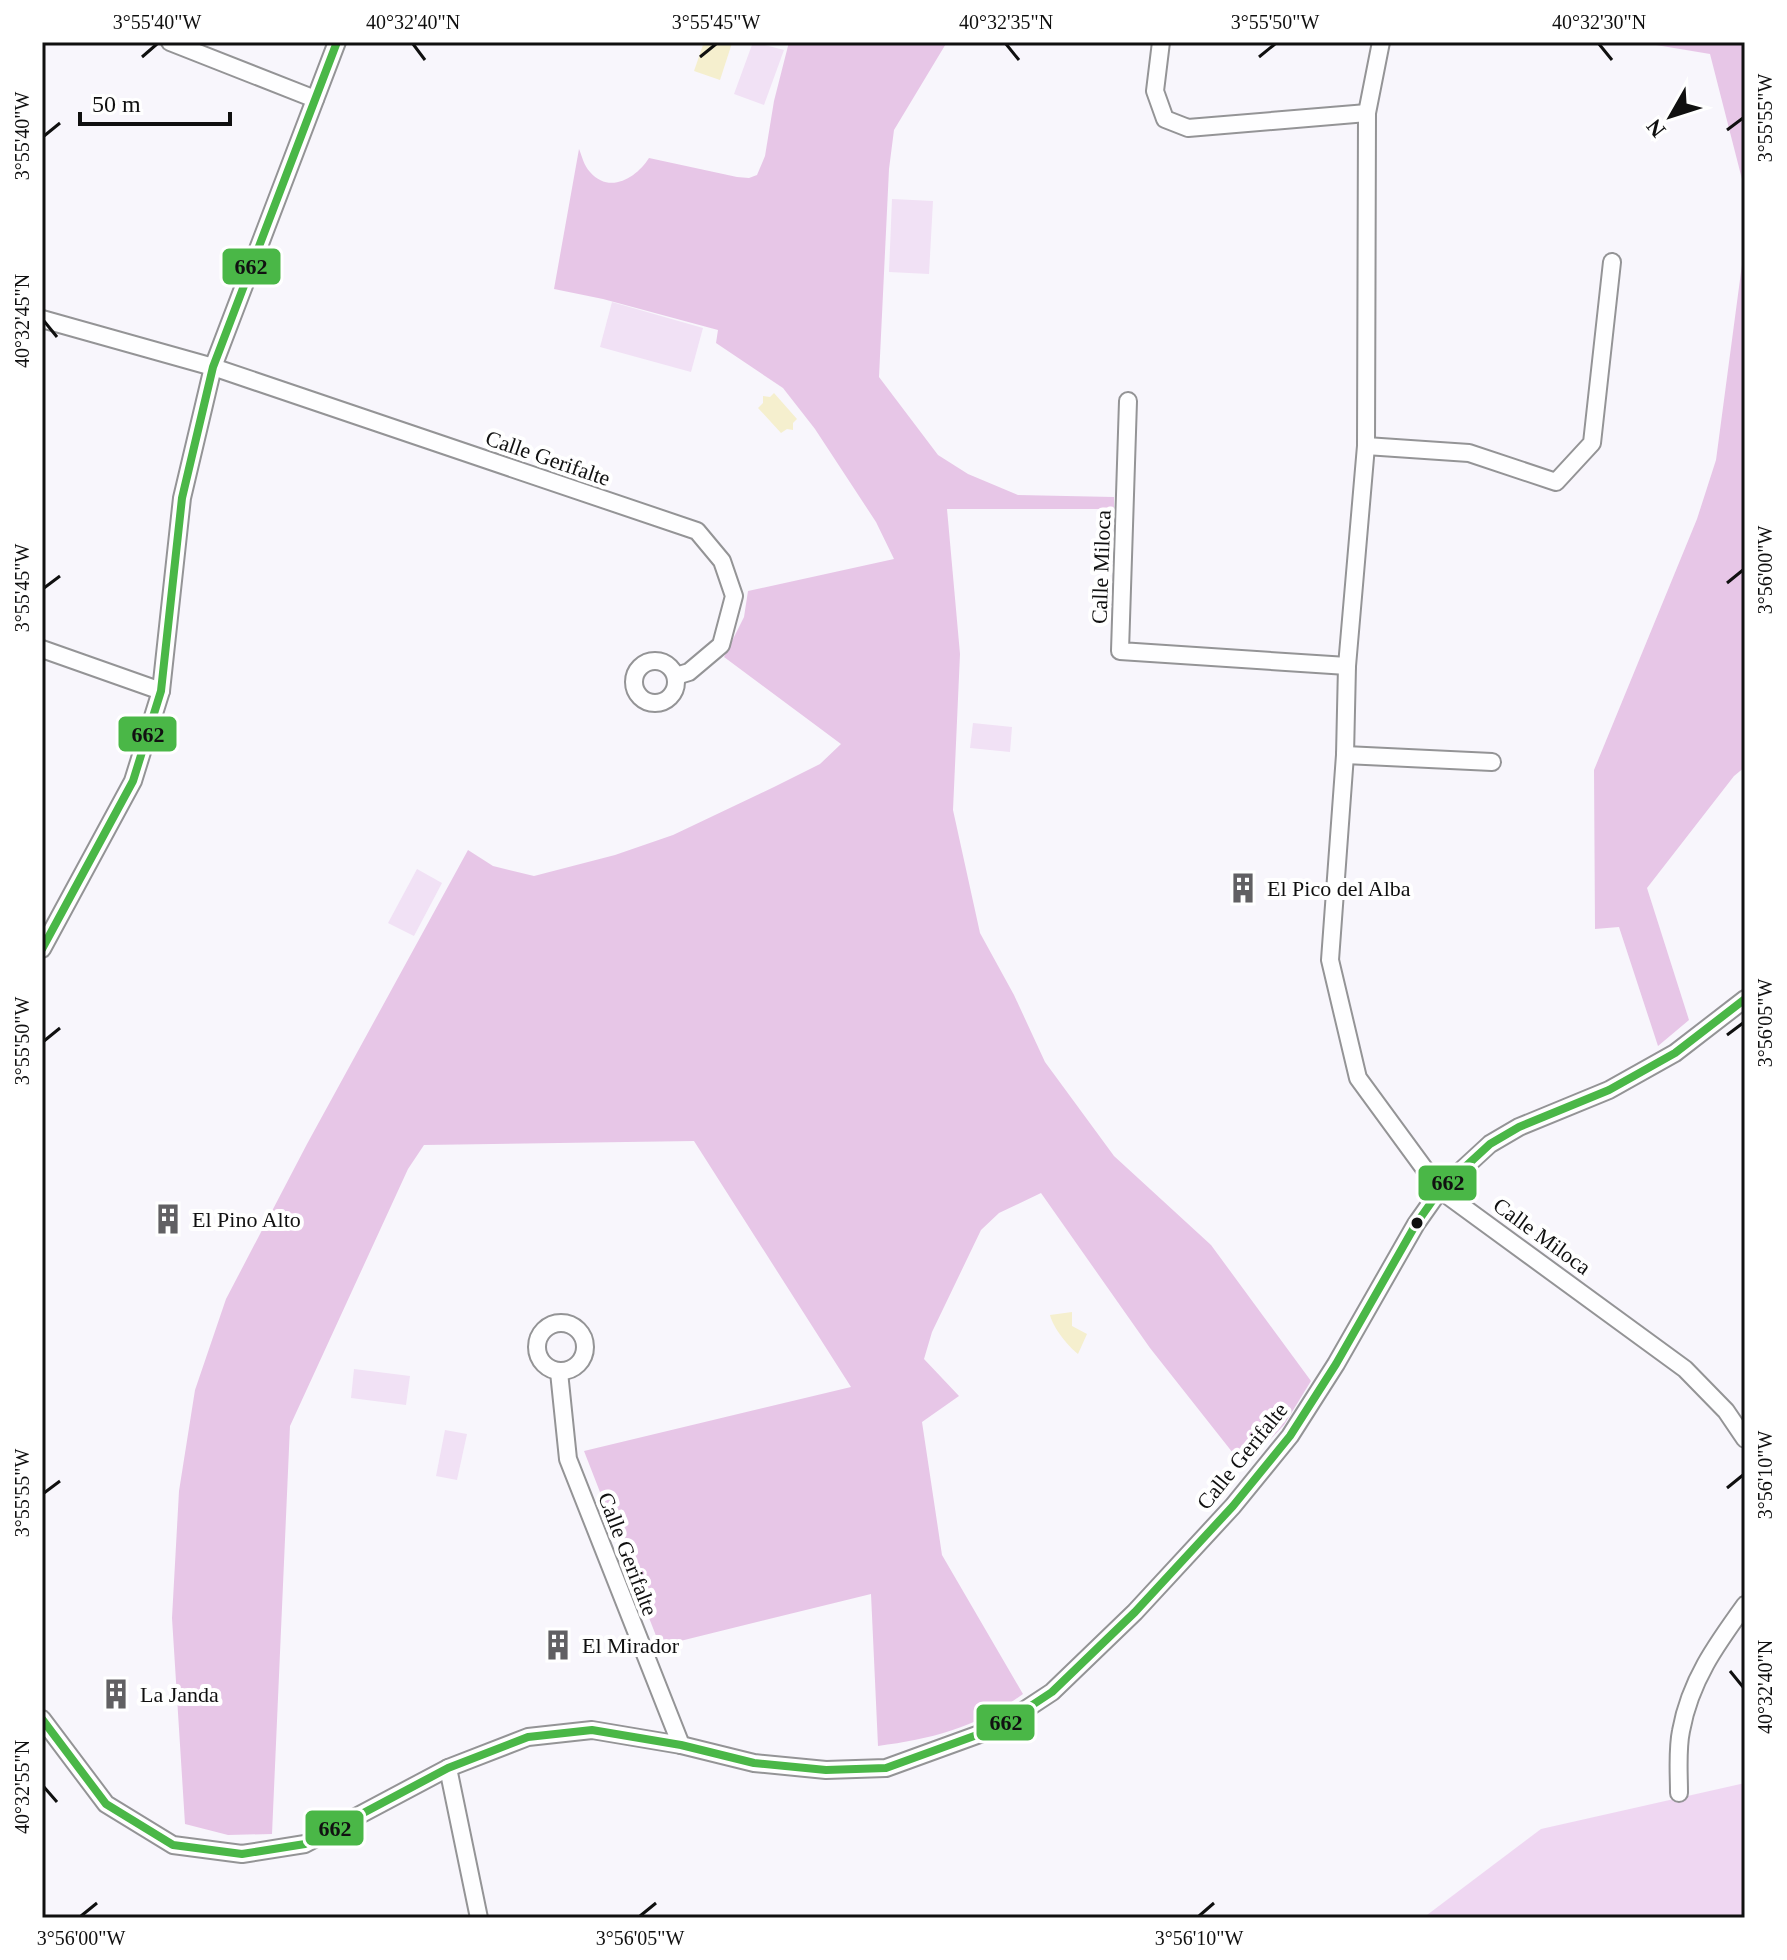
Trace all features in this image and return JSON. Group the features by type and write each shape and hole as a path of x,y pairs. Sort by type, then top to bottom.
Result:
{"street":[{"path":"170,42 315,99"},
{"path":"42,949 133,781 161,691 182,498 213,367 337,42"},
{"path":"1161,42 1155,91 1165,119 1188,128 1367,113"},
{"name":"Calle Miloca","path":"1381,42 1367,113 1366,446 1347,666 1345,755 1330,960 1358,1078 1440,1190 1685,1369 1726,1411 1745,1439"},
{"path":"1366,446 1469,453 1556,482 1592,443 1612,262"},
{"name":"Calle Gerifalte","path":"42,319 213,367 697,531 722,561 734,596 721,645 689,672 676,676"},
{"name":"Calle Miloca","path":"1128,401 1120,651 1347,666"},
{"path":"42,649 161,691"},
{"path":"1345,755 1492,762"},
{"name":"Calle Gerifalte","path":"42,1719 106,1804 173,1845 242,1854 305,1844 448,1768 528,1737 592,1730 681,1745 754,1763 826,1770 886,1768 999,1727 1052,1692 1135,1612 1233,1506 1290,1436 1336,1364 1416,1224 1440,1190 1490,1144 1519,1127 1609,1090 1675,1053 1745,999"},
{"name":"Calle Gerifalte","path":"559,1372 568,1459 681,1745"},
{"path":"1679,1793 1680,1733 1689,1699 1706,1659 1745,1605"},
{"path":"448,1768 479,1918"}],"shaded area":[{"path":"704,42 732,43 720,80 694,71"},
{"path":"753,42 784,50 764,105 734,94"},
{"path":"789,42 947,42 894,130 889,169 879,377 938,455 968,474 1018,495 1114,497 1114,509 947,509 960,654 953,810 980,933 1014,995 1045,1062 1114,1156 1211,1245 1311,1381 1284,1425 1244,1467 1150,1348 1041,1193 999,1213 981,1230 932,1332 924,1359 959,1396 922,1422 942,1555 1023,1694 989,1715 954,1730 878,1746 871,1594 660,1646 584,1451 851,1387 694,1141 424,1145 408,1169 290,1426 272,1834 228,1835 185,1824 172,1618 179,1491 195,1390 226,1299 468,850 493,866 534,876 615,855 673,835 774,787 820,764 841,744 724,657 744,617 748,591 894,559 876,522 815,429 783,388 716,343 718,330 554,289 579,149 588,170 606,182 614,183 630,177 649,158 737,177 757,175 765,156 774,101"},
{"path":"1638,42 1745,42 1745,191 1710,54"},
{"path":"892,199 933,201 929,274 889,272"},
{"path":"1745,242 1745,767 1734,776 1647,888 1689,1020 1658,1046 1619,927 1595,929 1594,770 1697,519 1716,460"},
{"path":"612,302 703,328 691,372 600,347"},
{"path":"774,393 797,419 793,430 787,429 781,433 758,408 763,403 763,396 770,397"},
{"path":"973,723 1012,727 1010,752 970,748"},
{"path":"417,869 442,883 414,936 388,923"},
{"path":"1072,1312 1072,1326 1087,1334 1078,1354 1054,1326 1050,1315"},
{"path":"354,1369 410,1376 406,1405 351,1398"},
{"path":"445,1430 467,1434 457,1480 436,1476"},
{"path":"1745,1783 1745,1918 1423,1918 1541,1829"}],"transit line":[{"name":"662","path":"42,949 133,781 161,691 182,498 213,367 337,42"},
{"name":"662","path":"42,1719 106,1804 173,1845 242,1854 305,1844 448,1768 528,1737 592,1730 681,1745 754,1763 826,1770 886,1768 999,1727 1052,1692 1135,1612 1233,1506 1290,1436 1336,1364 1416,1224 1440,1190 1490,1144 1519,1127 1609,1090 1675,1053 1745,999"}],"place":[{"name":"El Pico del Alba","path":"1243,888"},
{"name":"El Pino Alto","path":"168,1219"},
{"name":"El Mirador","path":"558,1645"},
{"name":"La Janda","path":"116,1694"}]}
